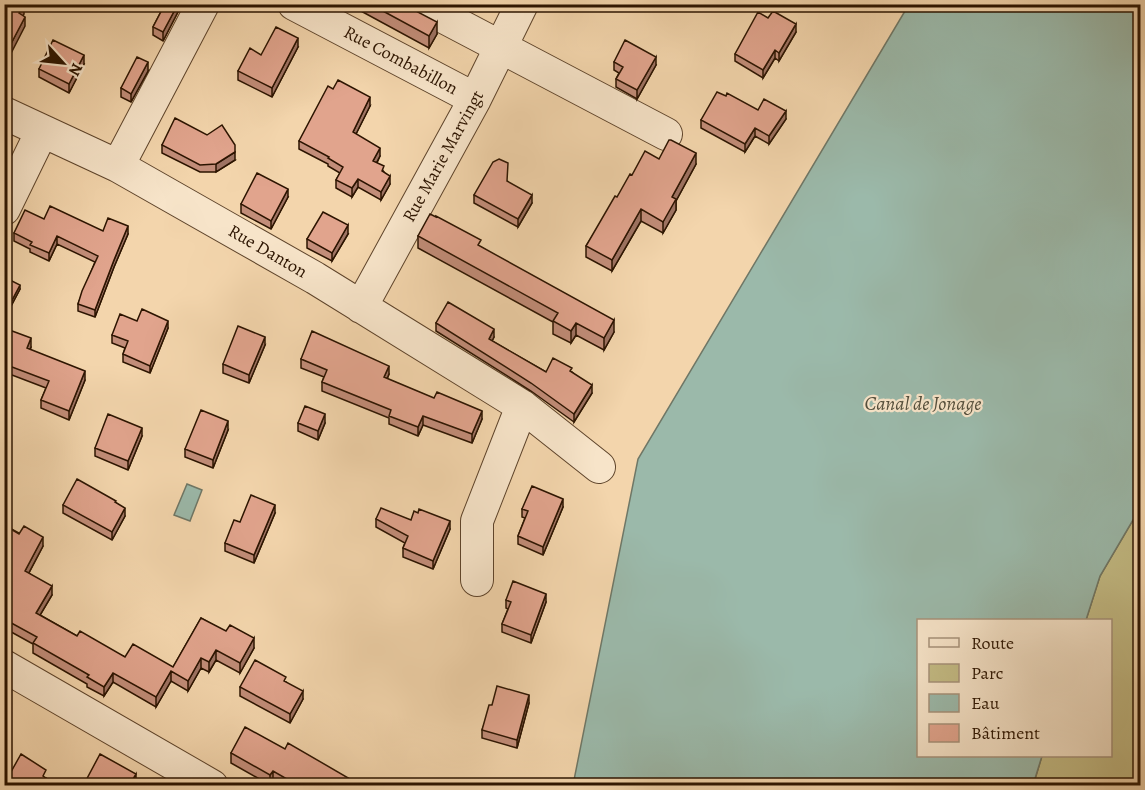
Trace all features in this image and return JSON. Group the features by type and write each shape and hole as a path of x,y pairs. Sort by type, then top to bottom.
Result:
{"street":[{"path":"118,166 203,4"},
{"name":"Rue Combabillon","path":"294,4 475,99"},
{"path":"419,4 666,134"},
{"name":"Rue Marie Marvingt","path":"361,307 475,99 522,4"},
{"name":"Rue Danton","path":"4,113 118,166 315,279 522,406 599,467"},
{"path":"4,209 42,131"},
{"path":"477,580 477,520 522,406"},
{"path":"4,666 212,786"}],"green space":[{"path":"1140,508 1140,785 1033,786 1042,757 1112,757 1112,619 1086,619 1100,576"}],"water":[{"name":"Canal de Jonage","path":"911,4 1140,5 1140,508 1100,576 1086,619 917,619 917,757 1042,757 1033,785 573,785 638,459"},
{"path":"187,484 202,490 190,521 174,515"}],"building":[{"path":"4,4 24,4 19,13 25,17 4,57"},
{"path":"165,4 178,4 163,32 153,27"},
{"path":"370,4 407,4 410,8 437,22 429,36"},
{"path":"773,11 796,24 779,53 775,50 763,70 735,54 758,12 768,18"},
{"path":"276,27 298,38 272,88 238,71 250,48 261,55"},
{"path":"53,40 84,55 69,84 39,69"},
{"path":"625,40 656,57 637,90 616,79 623,67 614,62"},
{"path":"137,57 148,62 131,94 121,88"},
{"path":"338,80 370,97 353,132 380,148 373,161 384,166 382,171 390,176 381,192 358,179 352,188 336,180 343,167 299,141 328,86 333,89"},
{"path":"717,92 726,96 727,93 758,110 764,99 786,111 769,136 755,128 745,144 701,120"},
{"path":"175,118 207,135 222,125 235,145 235,152 216,164 200,165 162,145"},
{"path":"669,140 696,153 672,197 676,199 663,222 641,209 612,260 586,246 645,151 659,159"},
{"path":"499,159 508,163 507,181 532,195 518,219 474,195 493,162"},
{"path":"257,173 288,189 271,221 241,204"},
{"path":"50,206 103,231 108,218 128,226 95,310 78,304 98,256 57,236 49,253 30,245 32,242 14,233 25,210 44,219"},
{"path":"323,212 348,225 332,253 307,239"},
{"path":"430,214 481,240 478,245 614,320 604,338 576,323 571,331 553,321 558,313 418,236"},
{"path":"4,277 20,285 10,304 4,301"},
{"path":"448,302 494,329 489,339 546,372 553,358 572,368 570,371 592,385 574,414 531,383 436,323"},
{"path":"142,309 168,321 150,366 123,354 128,341 112,335 120,314 137,321"},
{"path":"238,326 265,337 249,375 223,364"},
{"path":"4,328 31,338 27,348 85,371 69,411 41,400 49,381 4,364"},
{"path":"312,331 389,366 384,377 434,398 437,392 482,411 472,434 423,416 418,427 389,416 391,410 322,382 327,370 301,359"},
{"path":"305,406 325,414 318,431 298,423"},
{"path":"201,410 228,421 213,460 185,449"},
{"path":"108,414 142,428 128,461 95,448"},
{"path":"77,479 125,508 112,532 63,505"},
{"path":"532,486 563,499 543,547 518,536 528,511 522,509"},
{"path":"251,495 275,505 254,555 225,543 234,520 240,522"},
{"path":"381,508 411,520 414,511 418,513 419,509 450,521 433,561 403,548 408,536 376,519"},
{"path":"4,525 19,534 24,526 43,537 25,571 52,586 36,613 77,636 80,631 125,657 133,644 173,667 201,618 226,631 230,625 254,638 240,663 216,650 209,662 201,658 188,681 171,671 156,697 113,673 104,687 87,677 89,675 33,643 37,637 4,619"},
{"path":"513,581 546,594 531,635 502,624 511,602 506,600"},
{"path":"255,660 286,677 284,681 303,691 290,714 240,687"},
{"path":"497,686 529,695 517,740 482,730"},
{"path":"245,727 285,749 288,743 362,786 299,786 273,771 270,775 231,753"},
{"path":"21,754 46,770 43,776 58,786 18,786 7,779"},
{"path":"100,754 136,774 129,786 83,786"}]}
